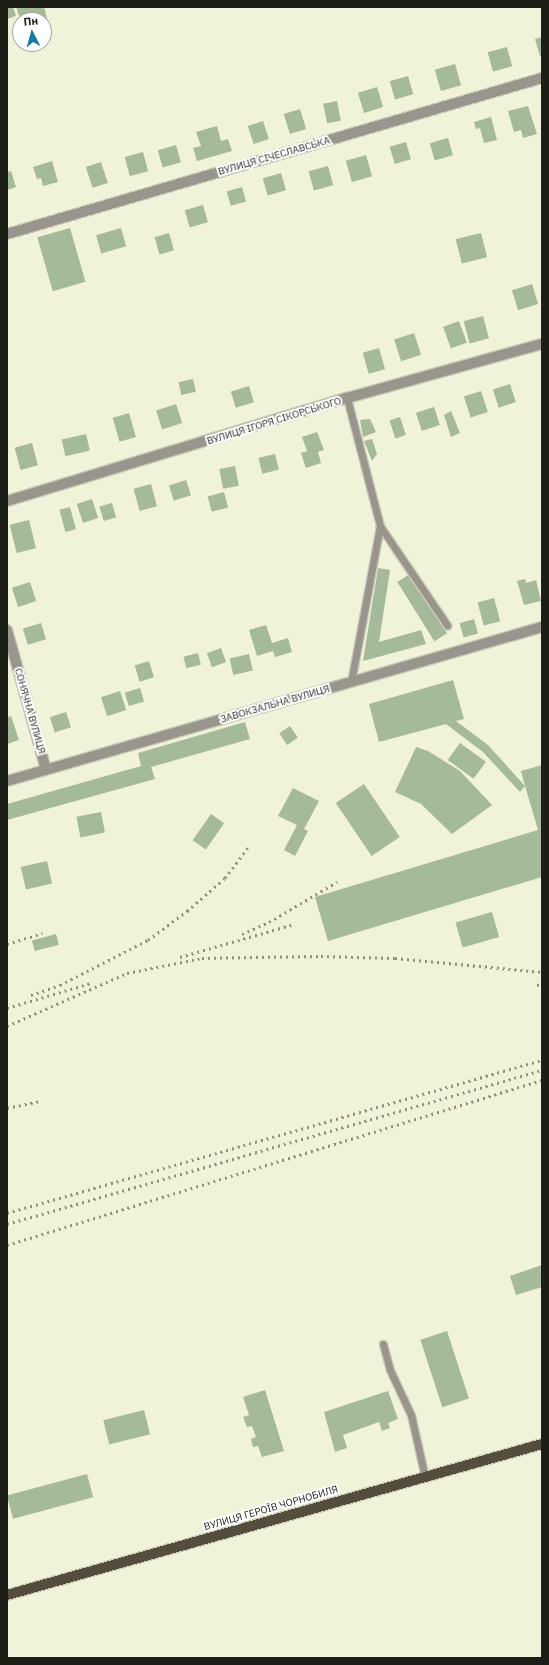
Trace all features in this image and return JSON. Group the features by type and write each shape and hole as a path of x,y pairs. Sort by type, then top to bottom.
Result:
{"main road":[{"name":"ВУЛИЦЯ ГЕРОЇВ ЧОРНОБИЛЯ","path":"7,1595 542,1444"}],"street":[{"name":"ВУЛИЦЯ СІЧЕСЛАВСЬКА","path":"7,234 542,78"},
{"name":"ВУЛИЦЯ ІГОРЯ СІКОРСЬКОГО","path":"7,502 347,398 542,344"},
{"name":"ЗАВОКЗАЛЬНА ВУЛИЦЯ","path":"7,781 542,626"},
{"name":"СОНЯЧНА ВУЛИЦЯ","path":"7,630 46,770"}],"lane":[{"path":"347,398 380,526 448,625"},
{"path":"351,682 380,526"},
{"path":"382,1344 390,1370 411,1415 425,1477"}],"building":[{"path":"7,7 13,7 15,12 12,12 12,17 7,19"},
{"path":"16,7 44,7 45,12 18,12"},
{"path":"542,37 542,56 540,56 535,39"},
{"path":"507,47 512,66 493,71 488,52"},
{"path":"455,64 461,85 441,91 435,70"},
{"path":"408,76 413,94 395,100 390,81"},
{"path":"377,87 383,107 364,113 358,93"},
{"path":"337,101 341,121 327,123 323,104"},
{"path":"528,106 537,134 523,138 521,130 514,132 508,111"},
{"path":"300,109 306,129 290,134 284,114"},
{"path":"491,117 497,140 484,143 480,128 476,129 474,122"},
{"path":"263,121 269,139 254,144 248,126"},
{"path":"217,126 221,141 228,139 232,151 197,161 193,148 201,146 196,132"},
{"path":"448,138 453,155 435,161 430,143"},
{"path":"406,142 411,159 395,164 390,147"},
{"path":"176,145 181,162 163,168 158,150"},
{"path":"143,152 148,171 130,176 125,157"},
{"path":"366,155 372,176 352,182 346,161"},
{"path":"52,161 58,182 43,186 41,178 37,179 33,167"},
{"path":"101,162 108,183 93,188 86,167"},
{"path":"328,166 333,185 314,190 309,171"},
{"path":"11,171 16,187 7,190 7,172"},
{"path":"281,173 286,190 268,196 263,178"},
{"path":"242,187 246,201 231,206 227,191"},
{"path":"203,205 208,222 190,228 185,210"},
{"path":"70,228 85,282 53,291 37,237"},
{"path":"121,228 126,246 101,253 96,235"},
{"path":"169,233 174,250 160,254 155,237"},
{"path":"481,233 487,257 462,264 456,239"},
{"path":"532,284 538,304 518,310 512,290"},
{"path":"483,316 489,338 470,343 464,321"},
{"path":"459,321 467,343 451,348 443,327"},
{"path":"414,333 421,355 401,361 394,339"},
{"path":"379,348 385,369 369,374 363,353"},
{"path":"193,379 196,392 181,395 178,382"},
{"path":"510,384 516,402 499,408 493,390"},
{"path":"249,386 254,402 236,408 231,392"},
{"path":"481,391 488,412 471,417 464,397"},
{"path":"176,404 182,423 162,430 156,410"},
{"path":"434,407 440,425 422,431 416,413"},
{"path":"451,411 460,433 451,437 444,415"},
{"path":"129,413 136,437 120,442 113,418"},
{"path":"400,417 406,435 395,438 390,420"},
{"path":"370,419 376,432 363,437 360,420"},
{"path":"317,432 324,450 318,452 321,463 306,468 301,453 307,451 302,437"},
{"path":"86,434 90,451 65,456 62,440"},
{"path":"372,439 377,454 372,461 364,441"},
{"path":"32,443 38,465 21,470 15,448"},
{"path":"275,454 279,470 262,474 259,458"},
{"path":"235,466 239,486 223,489 219,469"},
{"path":"186,480 191,495 174,501 169,486"},
{"path":"151,484 157,506 140,511 134,489"},
{"path":"224,492 228,507 212,512 208,496"},
{"path":"92,499 98,518 83,523 77,504"},
{"path":"112,503 116,517 104,521 100,507"},
{"path":"70,507 76,529 65,532 59,510"},
{"path":"29,520 36,548 17,553 10,525"},
{"path":"378,568 390,570 379,642 421,630 426,644 363,661"},
{"path":"410,574 447,633 434,641 397,582"},
{"path":"525,579 526,583 536,580 541,601 524,605 517,581"},
{"path":"30,582 36,601 18,607 12,588"},
{"path":"494,598 500,621 484,626 478,602"},
{"path":"474,619 478,633 464,638 460,623"},
{"path":"41,623 46,639 28,645 23,629"},
{"path":"266,625 272,643 288,638 292,652 275,657 273,651 257,656 249,630"},
{"path":"221,648 226,662 212,667 207,653"},
{"path":"198,653 201,665 186,668 183,657"},
{"path":"249,654 253,671 233,675 230,658"},
{"path":"149,661 154,677 140,682 135,665"},
{"path":"453,680 464,719 456,721 488,745 525,786 520,792 483,752 446,724 379,742 369,704"},
{"path":"140,688 144,701 129,706 125,693"},
{"path":"120,691 126,710 107,716 101,697"},
{"path":"66,712 71,727 55,732 50,717"},
{"path":"11,716 19,740 7,744 7,717"},
{"path":"245,722 250,739 151,767 155,779 7,820 7,804 141,766 138,753"},
{"path":"290,726 298,738 287,745 279,733"},
{"path":"460,743 486,762 474,779 448,760"},
{"path":"416,747 428,751 460,771 492,805 452,834 421,804 395,792"},
{"path":"542,765 542,877 328,941 315,897 538,830 521,771"},
{"path":"364,784 400,837 372,856 336,803"},
{"path":"293,788 319,801 304,829 308,831 295,856 284,850 297,825 278,816"},
{"path":"101,812 105,833 80,837 76,817"},
{"path":"211,814 224,823 206,849 193,840"},
{"path":"47,861 52,883 26,889 21,867"},
{"path":"492,912 499,937 463,947 455,922"},
{"path":"56,934 59,945 35,951 32,940"},
{"path":"542,1265 542,1287 516,1295 510,1276"},
{"path":"447,1331 469,1399 442,1407 420,1340"},
{"path":"265,1390 284,1451 262,1457 258,1446 253,1447 251,1439 256,1437 252,1426 247,1427 243,1417 249,1415 243,1397"},
{"path":"388,1391 398,1419 388,1423 390,1428 382,1431 379,1422 343,1435 347,1448 335,1452 324,1412"},
{"path":"144,1410 150,1434 109,1444 103,1420"},
{"path":"87,1474 93,1497 13,1519 7,1495"}],"railway":[{"path":"31,995 60,985 148,940 187,911 225,878 248,847"},
{"path":"242,934 269,922 337,882"},
{"path":"180,957 294,924"},
{"path":"7,944 42,933"},
{"path":"7,1026 127,973 202,958 321,956 395,958 542,972"},
{"path":"7,1008 91,983"},
{"path":"537,985 542,984"},
{"path":"7,1213 542,1060"},
{"path":"7,1224 542,1070"},
{"path":"7,1245 542,1080"},
{"path":"7,1108 40,1101"}]}
